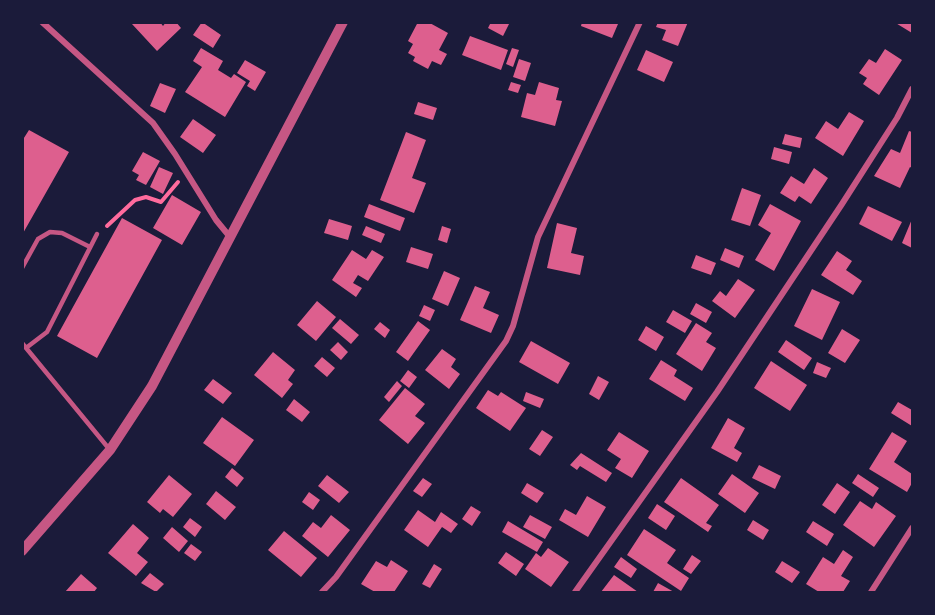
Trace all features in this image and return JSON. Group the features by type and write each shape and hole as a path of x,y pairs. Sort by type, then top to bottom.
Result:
{"street":[{"path":"42,22 153,123 216,220 231,237"},
{"path":"22,551 110,450 158,377 342,22"},
{"path":"322,592 343,567 506,341 513,326 538,237 640,22"},
{"path":"575,592 717,392 842,204 897,118 912,89"},
{"path":"871,592 912,528"}],"lane":[{"path":"22,268 38,239 50,232 62,233 90,247"},
{"path":"96,234 47,332 24,345 110,450"}],"path":[{"path":"96,234 114,222 135,200 146,197 161,202 186,172"}],"building":[{"path":"134,22 160,22 163,26 166,22 176,22 181,28 157,51 132,24"},
{"path":"202,22 221,35 213,48 193,35"},
{"path":"418,22 428,22 448,33 439,50 447,54 441,65 432,61 428,69 413,61 415,57 408,53 413,44 408,41"},
{"path":"491,22 510,22 503,36 488,28"},
{"path":"582,22 615,22 618,24 612,38 581,26"},
{"path":"658,22 688,22 678,46 662,40 666,30 656,27"},
{"path":"894,22 912,22 912,33"},
{"path":"470,36 508,50 501,70 462,55"},
{"path":"201,48 223,61 218,70 231,78 234,74 246,82 225,117 185,92 202,67 193,61"},
{"path":"512,48 519,50 513,67 506,64"},
{"path":"885,49 902,60 879,95 863,84 867,78 859,73 869,59 876,63"},
{"path":"646,50 673,62 664,82 637,70"},
{"path":"519,59 531,63 525,81 513,77"},
{"path":"245,60 266,72 255,91 247,86 250,81 237,73"},
{"path":"511,82 521,85 518,93 508,90"},
{"path":"539,82 559,88 556,100 562,101 555,126 521,117 527,93 535,95"},
{"path":"160,83 176,89 165,113 150,106"},
{"path":"418,102 437,108 433,120 414,114"},
{"path":"849,112 864,121 843,156 815,138 826,121 838,129"},
{"path":"193,119 216,135 203,153 180,137"},
{"path":"29,130 69,152 22,235 22,141"},
{"path":"909,131 912,132 912,168 910,167 900,188 874,176 891,149 900,153"},
{"path":"406,132 426,140 412,178 426,183 414,213 380,200"},
{"path":"785,134 802,138 800,148 782,144"},
{"path":"774,147 792,152 789,164 771,159"},
{"path":"143,152 160,161 146,185 136,180 139,175 132,171"},
{"path":"159,167 173,173 163,194 150,187"},
{"path":"814,168 828,178 811,204 799,196 795,202 780,193 791,176 804,184"},
{"path":"742,188 761,195 750,226 731,220"},
{"path":"172,195 201,212 182,245 153,228"},
{"path":"369,204 405,218 400,231 364,217"},
{"path":"770,204 801,221 774,271 755,260 771,233 758,225"},
{"path":"868,206 902,222 892,241 859,224"},
{"path":"122,218 162,240 97,358 57,336"},
{"path":"329,219 352,226 348,240 324,233"},
{"path":"912,219 912,248 902,243"},
{"path":"557,223 577,228 571,253 584,256 580,275 547,268"},
{"path":"366,226 385,234 381,243 362,235"},
{"path":"442,226 451,229 447,243 438,240"},
{"path":"411,247 433,254 428,269 406,262"},
{"path":"725,248 744,256 739,268 720,260"},
{"path":"352,250 366,259 372,250 384,257 368,281 358,275 353,283 362,288 356,297 332,280"},
{"path":"837,251 852,261 846,270 862,281 853,295 821,275"},
{"path":"696,255 716,263 711,275 691,268"},
{"path":"444,271 460,278 448,306 432,299"},
{"path":"738,279 755,290 735,318 712,301 720,291 726,296"},
{"path":"475,286 490,292 483,308 499,315 491,333 460,320"},
{"path":"812,289 840,302 822,340 794,326"},
{"path":"317,301 336,317 316,341 297,325"},
{"path":"696,303 712,312 706,323 690,314"},
{"path":"424,305 435,310 430,321 419,316"},
{"path":"673,310 692,321 685,333 666,322"},
{"path":"340,319 359,335 351,344 332,328"},
{"path":"418,321 430,330 408,361 396,352"},
{"path":"380,322 390,330 385,338 374,329"},
{"path":"696,323 712,333 706,342 716,348 702,371 676,354"},
{"path":"646,326 664,337 656,351 638,340"},
{"path":"842,329 860,340 845,363 828,353"},
{"path":"786,340 812,358 804,370 778,352"},
{"path":"531,341 570,363 558,384 519,362"},
{"path":"338,342 348,352 341,360 330,350"},
{"path":"442,349 456,359 451,367 460,374 449,389 425,370"},
{"path":"273,352 295,370 288,380 293,384 282,398 254,375"},
{"path":"322,357 335,368 327,377 314,366"},
{"path":"661,360 677,370 674,376 693,388 685,401 649,379"},
{"path":"771,361 807,385 790,411 754,388"},
{"path":"817,362 831,368 826,378 813,373"},
{"path":"408,370 417,377 409,388 400,381"},
{"path":"598,376 609,382 599,400 589,394"},
{"path":"213,379 232,393 223,404 204,390"},
{"path":"397,381 402,386 389,402 384,397"},
{"path":"405,388 425,404 415,416 425,423 408,444 379,420"},
{"path":"488,390 498,396 501,392 526,408 510,431 476,408"},
{"path":"526,392 544,399 540,408 523,401"},
{"path":"294,399 310,412 302,422 286,410"},
{"path":"898,402 912,410 912,426 891,413"},
{"path":"222,417 254,440 235,466 203,443"},
{"path":"728,418 745,428 734,448 742,453 737,462 711,448"},
{"path":"542,430 553,437 540,456 529,449"},
{"path":"619,432 649,451 632,478 615,468 621,459 607,450"},
{"path":"892,432 907,441 894,462 912,474 912,483 907,492 869,469"},
{"path":"581,453 612,473 606,482 580,466 577,470 570,465"},
{"path":"759,465 781,476 775,489 752,478"},
{"path":"232,468 244,478 237,487 225,477"},
{"path":"732,474 759,493 745,513 718,494"},
{"path":"858,474 879,488 873,497 852,483"},
{"path":"169,475 192,494 173,517 163,509 160,513 147,502"},
{"path":"327,475 349,492 339,503 318,486"},
{"path":"423,478 432,484 422,497 413,491"},
{"path":"681,478 719,505 706,523 712,526 708,532 664,502"},
{"path":"527,483 544,493 537,503 521,493"},
{"path":"837,483 850,492 835,514 822,505"},
{"path":"216,491 236,507 225,520 206,504"},
{"path":"309,492 320,500 313,510 302,502"},
{"path":"587,496 606,507 588,537 559,520 565,509 576,515"},
{"path":"860,501 872,509 876,502 896,516 874,547 843,525"},
{"path":"657,504 675,516 666,530 648,518"},
{"path":"471,506 481,512 472,526 462,519"},
{"path":"418,510 435,522 441,512 458,524 451,533 442,527 428,547 404,530"},
{"path":"331,515 350,530 328,557 302,536 313,522 321,528"},
{"path":"530,515 552,527 545,539 523,527"},
{"path":"190,518 202,527 195,537 183,527"},
{"path":"753,520 769,530 763,540 747,530"},
{"path":"508,521 543,542 537,552 502,532"},
{"path":"813,521 834,534 827,546 806,532"},
{"path":"133,524 149,538 137,553 148,562 136,576 108,553"},
{"path":"172,527 188,541 179,552 163,538"},
{"path":"644,529 676,550 667,563 689,578 681,591 627,555"},
{"path":"284,531 317,558 301,577 268,550"},
{"path":"191,544 202,552 195,561 184,553"},
{"path":"548,548 569,562 551,587 525,569 536,553 541,557"},
{"path":"843,550 853,557 841,576 850,581 843,592 819,592 806,584 823,557 834,564"},
{"path":"506,552 524,564 516,576 498,563"},
{"path":"692,555 701,561 691,574 683,569"},
{"path":"621,557 637,569 631,578 614,567"},
{"path":"391,560 408,571 394,592 375,592 361,584 376,561 387,567"},
{"path":"782,561 800,572 792,583 775,572"},
{"path":"434,564 442,569 430,588 422,584"},
{"path":"150,573 164,584 156,592 141,583"},
{"path":"81,574 97,588 94,592 65,592"},
{"path":"614,575 638,592 601,592"},
{"path":"658,583 674,592 653,592"}]}
